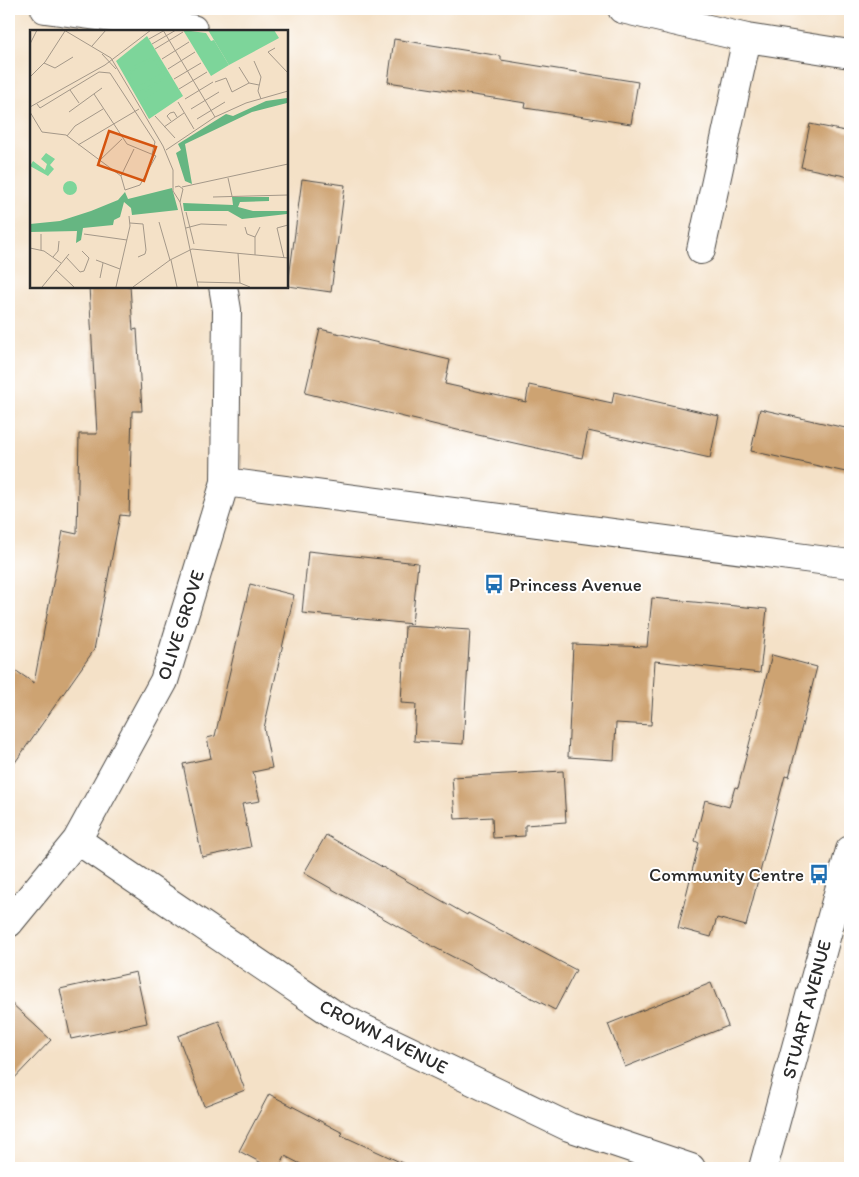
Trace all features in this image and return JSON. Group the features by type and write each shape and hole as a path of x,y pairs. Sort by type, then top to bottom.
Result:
{"street":[{"path":"45,9 193,23"},
{"path":"622,9 747,38 850,54"},
{"path":"701,250 747,38"},
{"name":"OLIVE GROVE","path":"9,923 76,840 164,681 225,482 228,310 223,288"},
{"path":"225,482 850,564"},
{"name":"CROWN AVENUE","path":"76,840 335,1016 569,1127 691,1168"},
{"name":"STUART AVENUE","path":"763,1168 850,850"}],"building":[{"path":"394,39 501,56 501,60 638,82 631,124 525,108 526,103 388,82"},
{"path":"810,124 850,132 850,177 801,167"},
{"path":"302,179 345,185 331,292 288,286"},
{"path":"89,288 130,288 133,330 137,329 142,411 132,411 129,516 120,515 94,650 9,771 9,666 34,683 63,531 77,534 79,434 97,434"},
{"path":"320,329 450,360 445,384 526,402 529,385 612,403 614,392 719,416 710,458 588,431 582,458 305,393"},
{"path":"760,409 850,429 850,473 751,451"},
{"path":"308,551 418,563 412,624 302,613"},
{"path":"250,584 294,595 264,728 272,768 253,772 260,801 242,804 251,847 202,857 183,764 211,758 207,738 215,736"},
{"path":"652,598 767,609 760,673 655,661 651,725 616,723 614,760 568,757 573,644 647,647"},
{"path":"405,626 470,630 463,744 414,741 416,704 401,703"},
{"path":"772,655 817,667 789,777 785,776 746,926 717,918 711,937 678,928 699,843 695,841 705,800 729,807 735,787 738,788"},
{"path":"563,771 566,822 525,825 525,836 493,838 492,817 455,819 452,777"},
{"path":"326,835 467,915 468,913 576,970 555,1010 432,946 304,873"},
{"path":"136,972 147,1023 71,1039 60,989"},
{"path":"711,983 728,1026 625,1067 608,1024"},
{"path":"9,1001 51,1040 9,1084"},
{"path":"219,1021 245,1090 204,1106 178,1036"},
{"path":"269,1094 343,1133 341,1135 413,1168 308,1168 285,1156 278,1168 271,1168 239,1151"}],"place":[{"name":"Princess Avenue","path":"494,584"},
{"name":"Community Centre","path":"819,874"}]}
